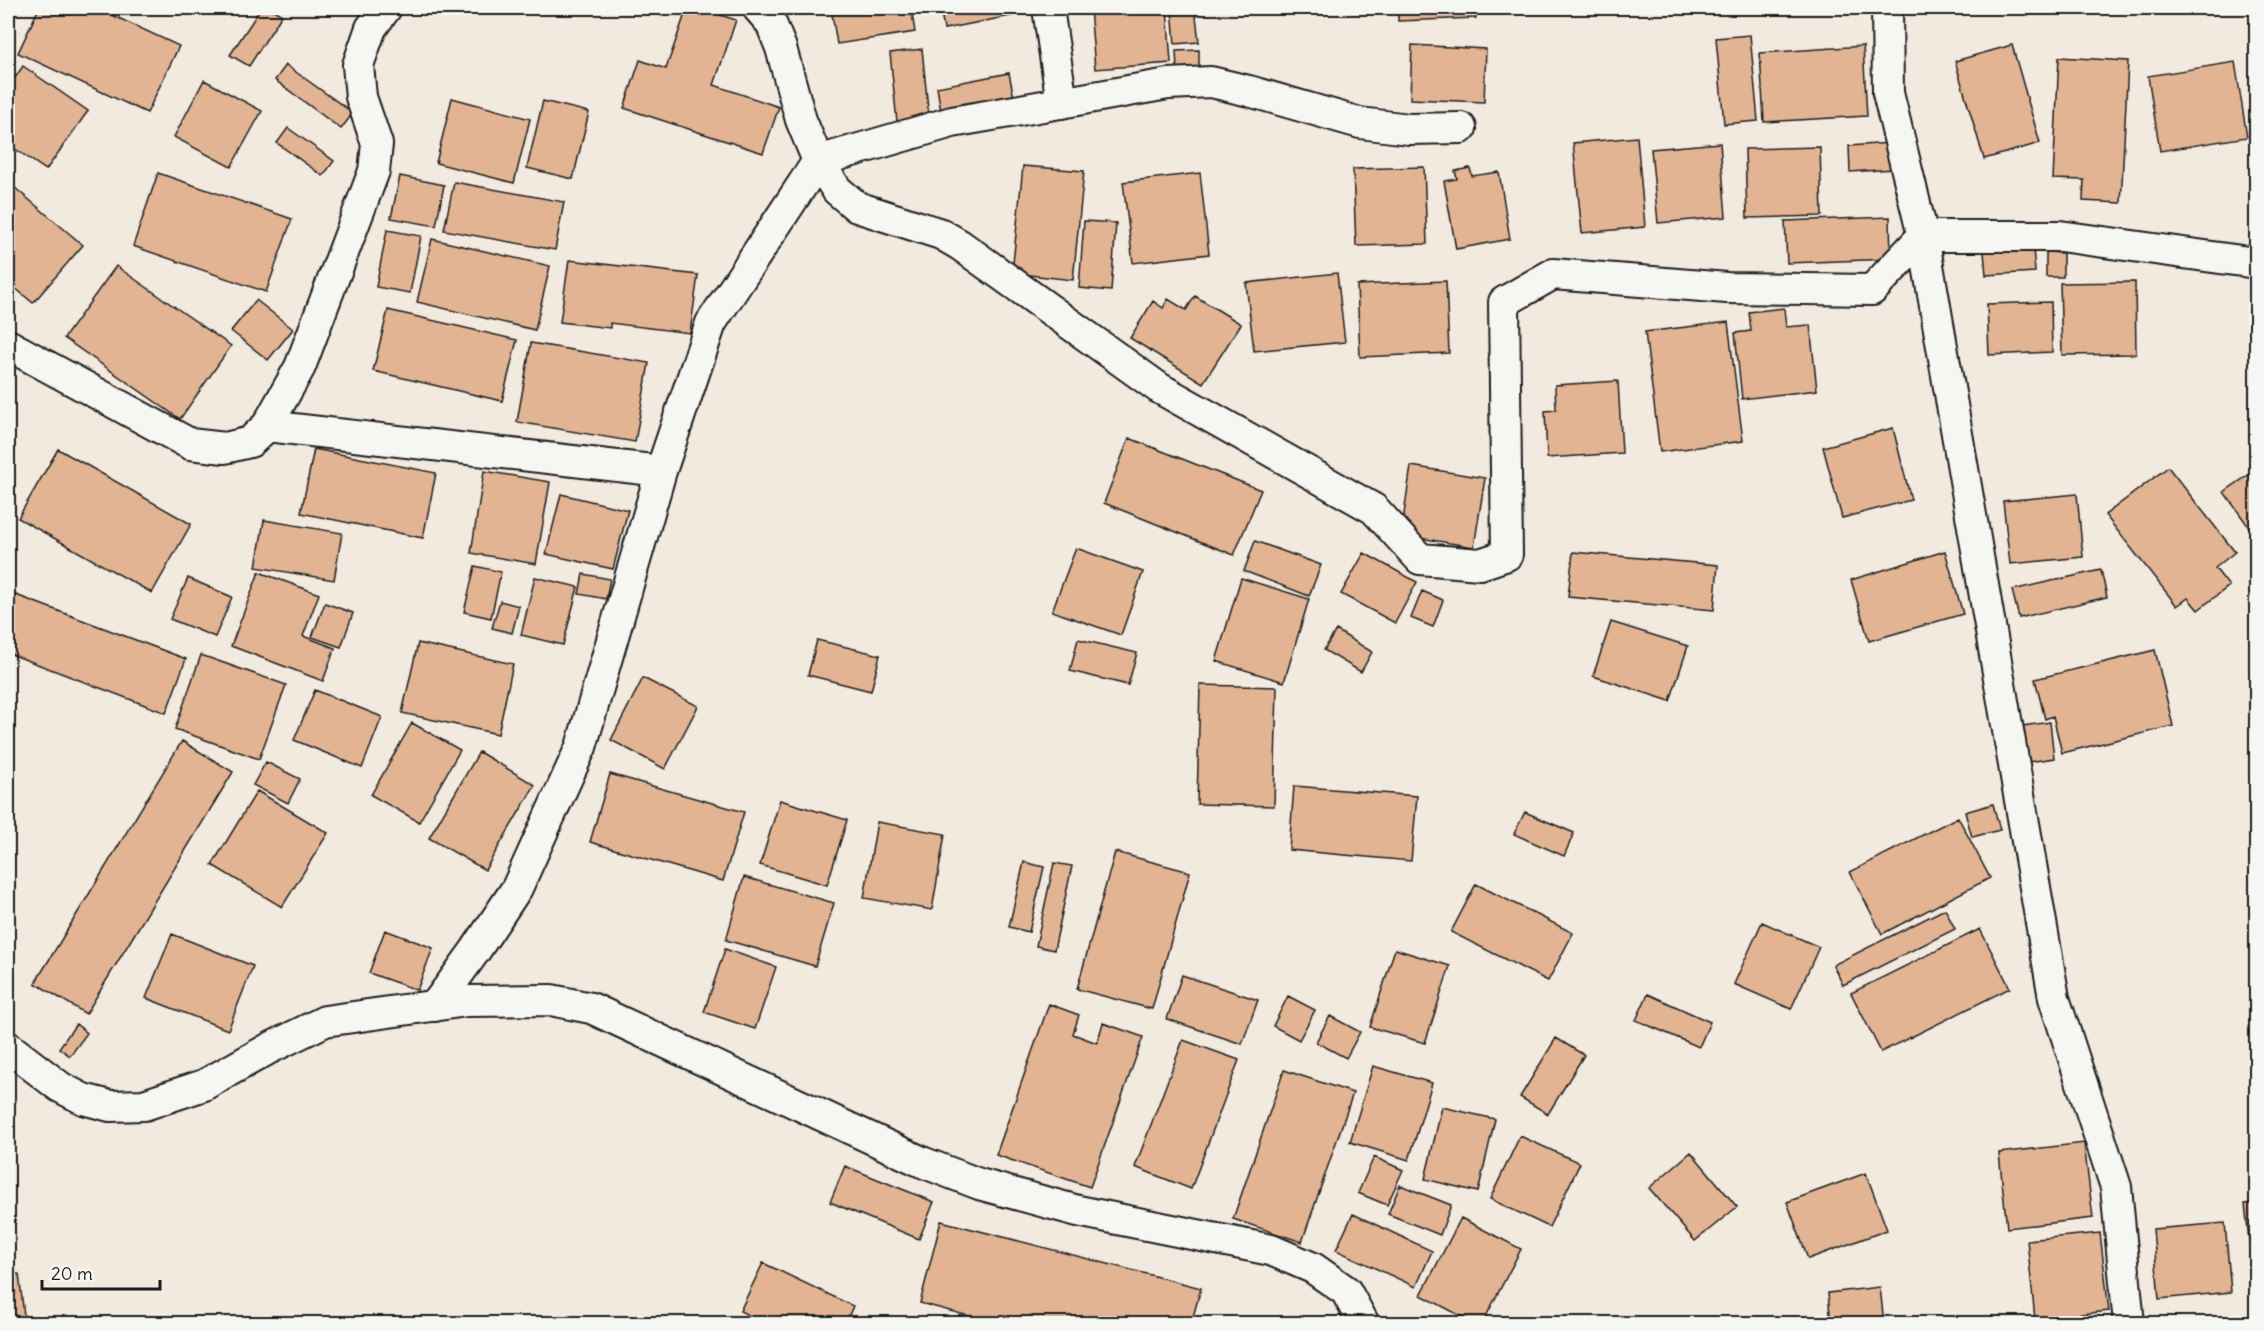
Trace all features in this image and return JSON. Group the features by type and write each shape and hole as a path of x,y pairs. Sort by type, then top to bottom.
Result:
{"street":[{"path":"8,345 190,444 225,448 250,442 267,426 300,367 375,171 376,144 361,97 358,65 371,28 386,8"},
{"path":"759,8 771,23 781,48 801,120 818,161 837,190 857,207 941,234 960,245 1160,388 1374,509 1420,559 1480,564 1507,555 1504,302 1553,274 1727,288 1872,290 1923,236 2060,236 2256,262"},
{"path":"1048,8 1062,103"},
{"path":"1887,8 1888,93 1923,236 2054,998 2116,1187 2129,1323"},
{"path":"435,1006 517,888 581,747 661,471 711,323 818,161 952,122 1168,84 1211,82 1360,123 1409,129 1461,128"},
{"path":"267,426 661,471"},
{"path":"8,1047 60,1087 83,1099 110,1106 144,1105 204,1085 324,1021 467,1001 551,1000 591,1008 922,1162 979,1184 1078,1211 1270,1250 1313,1268 1346,1291 1364,1323"}],"building":[{"path":"39,8 97,8 179,46 147,113 18,53"},
{"path":"261,8 270,8 282,15 249,66 230,55"},
{"path":"687,8 698,8 736,20 714,85 779,107 763,153 624,108 640,60 666,69"},
{"path":"831,8 911,8 915,32 837,44"},
{"path":"940,8 1020,8 1021,14 944,29"},
{"path":"1090,8 1167,8 1171,63 1095,69"},
{"path":"1172,8 1195,8 1199,42 1175,44"},
{"path":"1398,8 1475,8 1476,18 1398,21"},
{"path":"1750,35 1758,121 1724,124 1716,38"},
{"path":"1412,45 1486,49 1484,102 1410,99"},
{"path":"2012,45 2040,143 1984,159 1955,61"},
{"path":"1863,46 1867,116 1764,122 1760,53"},
{"path":"922,49 929,118 897,122 890,53"},
{"path":"1199,50 1199,68 1177,69 1176,51"},
{"path":"2059,57 2128,61 2121,203 2083,201 2084,180 2053,179"},
{"path":"2235,62 2247,137 2160,151 2148,76"},
{"path":"286,65 353,113 341,129 275,80"},
{"path":"23,66 88,111 46,170 8,144 8,88"},
{"path":"1009,73 1014,98 941,112 937,87"},
{"path":"204,80 262,111 231,167 174,137"},
{"path":"452,98 530,119 514,183 436,163"},
{"path":"543,101 589,112 573,179 527,168"},
{"path":"288,128 334,161 323,176 277,143"},
{"path":"1637,137 1645,227 1582,233 1573,143"},
{"path":"1720,143 1726,217 1658,223 1651,149"},
{"path":"1891,143 1893,169 1850,172 1849,146"},
{"path":"1820,147 1822,216 1747,218 1745,149"},
{"path":"1023,166 1084,171 1073,280 1012,273"},
{"path":"1424,167 1427,244 1356,246 1353,169"},
{"path":"1470,168 1472,176 1499,172 1510,239 1456,249 1444,181 1457,179 1455,171"},
{"path":"158,173 292,219 266,292 133,246"},
{"path":"1200,173 1209,254 1133,263 1123,182"},
{"path":"400,176 444,185 436,226 391,218"},
{"path":"8,182 83,245 33,303 8,282"},
{"path":"454,182 564,202 555,250 444,230"},
{"path":"1890,217 1891,259 1787,263 1785,221"},
{"path":"1084,221 1116,223 1111,291 1079,288"},
{"path":"387,230 421,236 410,293 376,287"},
{"path":"432,239 550,266 535,330 417,302"},
{"path":"2033,248 2035,272 1986,275 1984,252"},
{"path":"2046,252 2063,253 2063,277 2046,277"},
{"path":"569,260 698,275 690,333 610,323 610,328 560,322"},
{"path":"116,266 231,346 180,419 64,338"},
{"path":"1337,273 1345,342 1254,351 1246,283"},
{"path":"1446,281 1449,353 1360,357 1357,285"},
{"path":"2135,282 2136,354 2062,355 2060,283"},
{"path":"1195,296 1241,324 1203,383 1130,338 1153,301 1163,308 1168,299 1186,310"},
{"path":"256,300 293,329 268,360 231,331"},
{"path":"2051,302 2052,352 1989,355 1987,304"},
{"path":"1784,308 1786,327 1810,325 1817,390 1742,399 1735,333 1751,331 1749,312"},
{"path":"388,310 517,340 502,401 373,371"},
{"path":"1728,322 1743,441 1660,452 1645,332"},
{"path":"531,343 649,363 635,442 517,422"},
{"path":"1618,381 1622,453 1547,458 1545,411 1556,410 1555,385"},
{"path":"1893,428 1911,500 1842,518 1823,447"},
{"path":"1129,438 1261,490 1234,555 1104,503"},
{"path":"58,449 191,524 152,593 18,518"},
{"path":"314,449 436,473 423,538 301,513"},
{"path":"1411,466 1485,478 1474,547 1401,535"},
{"path":"2168,467 2235,552 2215,568 2229,586 2198,610 2188,598 2177,606 2105,515"},
{"path":"2256,470 2256,537 2224,492"},
{"path":"484,471 550,482 536,564 471,553"},
{"path":"561,494 628,510 613,569 546,554"},
{"path":"2077,494 2083,557 2010,564 2003,501"},
{"path":"264,520 342,533 334,580 256,567"},
{"path":"1255,541 1321,565 1309,596 1244,571"},
{"path":"1076,548 1143,572 1121,635 1052,611"},
{"path":"1945,551 1963,614 1869,641 1851,580"},
{"path":"1573,552 1718,565 1714,610 1568,597"},
{"path":"1364,553 1417,582 1395,623 1341,594"},
{"path":"475,566 501,572 491,618 464,612"},
{"path":"2101,570 2107,597 2019,618 2012,590"},
{"path":"259,572 319,594 303,636 335,648 323,681 231,646"},
{"path":"583,574 610,579 606,599 579,594"},
{"path":"535,577 578,587 563,645 521,635"},
{"path":"188,578 232,597 215,637 170,619"},
{"path":"1241,578 1309,599 1284,682 1216,661"},
{"path":"1422,591 1443,600 1433,627 1411,618"},
{"path":"8,592 186,659 166,713 8,653"},
{"path":"500,601 519,606 512,633 492,628"},
{"path":"325,603 353,613 341,647 312,637"},
{"path":"1611,622 1688,646 1670,701 1593,676"},
{"path":"1336,630 1372,652 1361,672 1324,650"},
{"path":"1078,639 1137,653 1128,685 1070,671"},
{"path":"817,640 880,655 871,691 808,675"},
{"path":"418,643 513,664 498,734 402,713"},
{"path":"2155,650 2173,726 2062,753 2053,716 2045,719 2035,679"},
{"path":"201,655 286,685 259,759 175,729"},
{"path":"643,678 698,706 665,769 611,740"},
{"path":"1200,685 1277,687 1274,806 1197,804"},
{"path":"315,690 382,717 362,768 294,740"},
{"path":"2050,722 2054,758 2021,763 2016,727"},
{"path":"412,723 460,750 419,822 371,795"},
{"path":"182,741 233,772 86,1014 35,983"},
{"path":"479,752 535,785 485,870 429,838"},
{"path":"266,762 300,779 288,803 253,785"},
{"path":"610,774 744,812 723,881 590,842"},
{"path":"1294,786 1417,796 1411,861 1289,850"},
{"path":"257,791 328,833 282,907 212,865"},
{"path":"780,800 847,820 827,885 760,865"},
{"path":"1993,804 2000,830 1972,837 1965,812"},
{"path":"1525,812 1574,833 1564,856 1514,834"},
{"path":"1958,817 1990,878 1882,934 1850,872"},
{"path":"877,822 945,834 932,910 864,898"},
{"path":"1115,852 1190,872 1152,1009 1077,989"},
{"path":"1024,862 1044,867 1029,932 1009,927"},
{"path":"1054,863 1072,866 1054,950 1036,946"},
{"path":"744,877 834,903 815,966 726,940"},
{"path":"1476,884 1573,933 1548,981 1451,932"},
{"path":"1945,909 1955,929 1843,985 1833,965"},
{"path":"1762,922 1819,947 1791,1009 1734,984"},
{"path":"1980,929 2010,988 1881,1052 1851,993"},
{"path":"385,930 433,948 417,990 369,973"},
{"path":"172,934 253,966 228,1030 146,998"},
{"path":"725,949 776,967 755,1029 704,1012"},
{"path":"1395,949 1450,966 1425,1043 1370,1027"},
{"path":"1182,975 1258,1000 1242,1044 1167,1019"},
{"path":"8,977 15,985 8,993"},
{"path":"1648,994 1710,1022 1699,1047 1636,1020"},
{"path":"1288,996 1315,1010 1299,1040 1273,1026"},
{"path":"1049,1004 1079,1015 1073,1034 1097,1043 1103,1023 1143,1037 1090,1187 996,1155"},
{"path":"1330,1016 1360,1032 1346,1058 1316,1042"},
{"path":"76,1024 87,1033 70,1056 59,1048"},
{"path":"1556,1038 1584,1055 1548,1114 1520,1097"},
{"path":"1183,1040 1239,1060 1191,1189 1135,1167"},
{"path":"1373,1066 1432,1083 1409,1160 1350,1142"},
{"path":"1284,1070 1353,1093 1302,1242 1233,1219"},
{"path":"1442,1107 1495,1119 1478,1192 1425,1179"},
{"path":"1520,1136 1580,1163 1549,1227 1490,1199"},
{"path":"2084,1143 2093,1218 2007,1228 1999,1153"},
{"path":"1691,1152 1737,1207 1695,1241 1649,1188"},
{"path":"1374,1157 1403,1170 1387,1205 1358,1193"},
{"path":"845,1166 934,1202 919,1239 830,1202"},
{"path":"1866,1173 1887,1230 1808,1259 1787,1202"},
{"path":"1400,1185 1451,1205 1440,1235 1388,1214"},
{"path":"2256,1203 2256,1277 2253,1277 2245,1204"},
{"path":"1353,1214 1432,1251 1416,1287 1336,1250"},
{"path":"1461,1218 1521,1249 1482,1324 1476,1324 1421,1295"},
{"path":"941,1221 1201,1288 1191,1324 999,1324 920,1303"},
{"path":"2225,1223 2231,1292 2159,1299 2153,1229"},
{"path":"2100,1233 2109,1311 2035,1319 2027,1240"},
{"path":"763,1263 853,1306 845,1324 766,1324 740,1311"},
{"path":"19,1274 25,1324 8,1324 8,1275"},
{"path":"1880,1287 1884,1324 1831,1324 1828,1293"}]}
